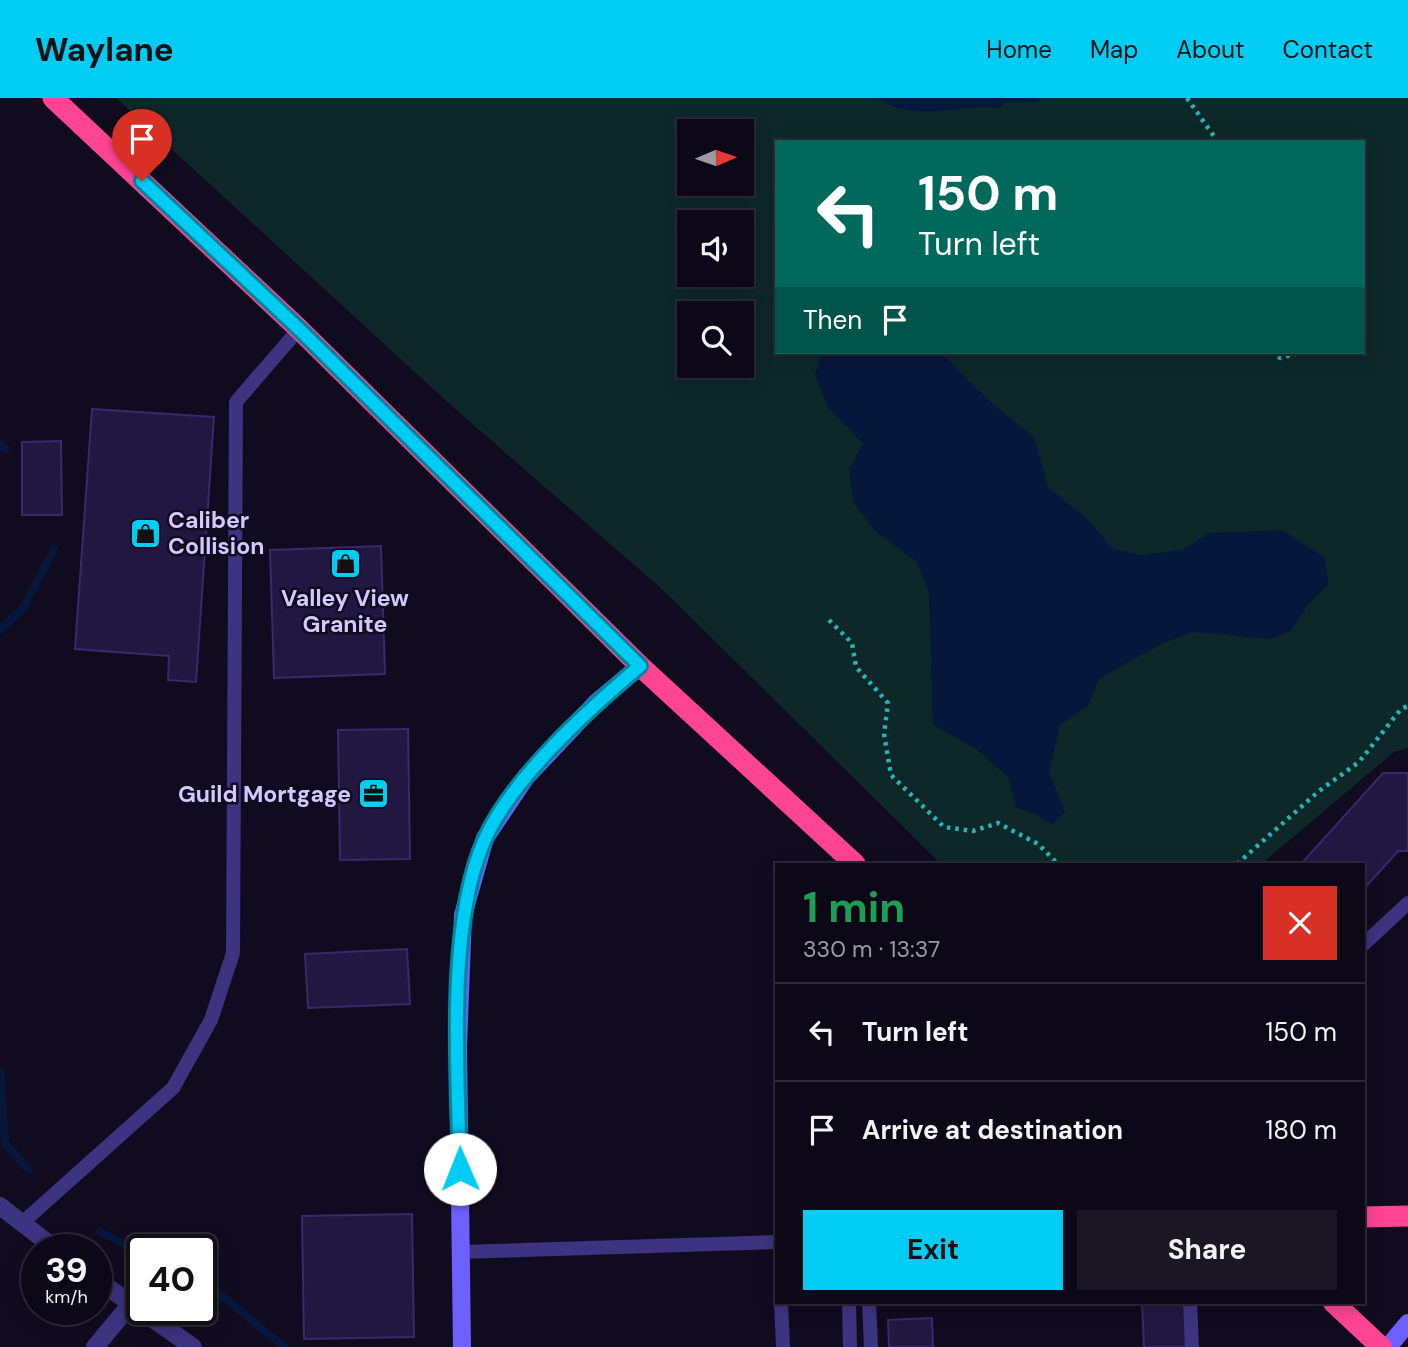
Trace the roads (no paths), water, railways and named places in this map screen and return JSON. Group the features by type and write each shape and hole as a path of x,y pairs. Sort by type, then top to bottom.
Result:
{"highway":[{"path":"53,98 299,329 640,666 854,863"},
{"path":"1365,1217 1408,1216"},
{"path":"1335,1304 1381,1347"}],"street":[{"path":"462,1347 458,1046 463,915 485,838 526,777 596,704 640,666"},
{"path":"0,1206 36,1234"},
{"path":"112,1291 126,1302"},
{"path":"94,1347 126,1310"},
{"path":"1388,1347 1408,1323"},
{"path":"156,1325 181,1344"}],"lane":[{"path":"22,1223 173,1088 211,1020 233,953 236,402 299,329"},
{"path":"1365,943 1408,903"},
{"path":"461,1252 775,1242"},
{"path":"781,1304 783,1347"},
{"path":"849,1304 850,1347"},
{"path":"869,1304 871,1347"},
{"path":"1190,1304 1192,1347"}],"water":[{"path":"878,98 1040,98 1038,102 1004,103 1001,108 977,107 927,112 900,108"},
{"path":"822,354 942,354 994,405 1034,437 1048,487 1086,518 1113,549 1143,555 1182,550 1209,533 1282,530 1324,557 1329,584 1308,605 1291,631 1270,639 1193,632 1161,644 1099,679 1088,706 1060,725 1049,771 1065,812 1052,825 1034,813 1016,808 1009,778 976,749 933,725 929,594 917,562 876,532 853,502 849,469 863,444 828,408 815,375"}],"waterway":[{"path":"0,444 6,449"},
{"path":"0,630 23,608 54,549"},
{"path":"0,1071 5,1143 29,1170"},
{"path":"100,1232 126,1245"},
{"path":"217,1292 284,1347"}],"place":[{"name":"Caliber Collision","path":"145,533"},
{"name":"Valley View Granite","path":"345,564"},
{"name":"Guild Mortgage","path":"374,794"}]}
